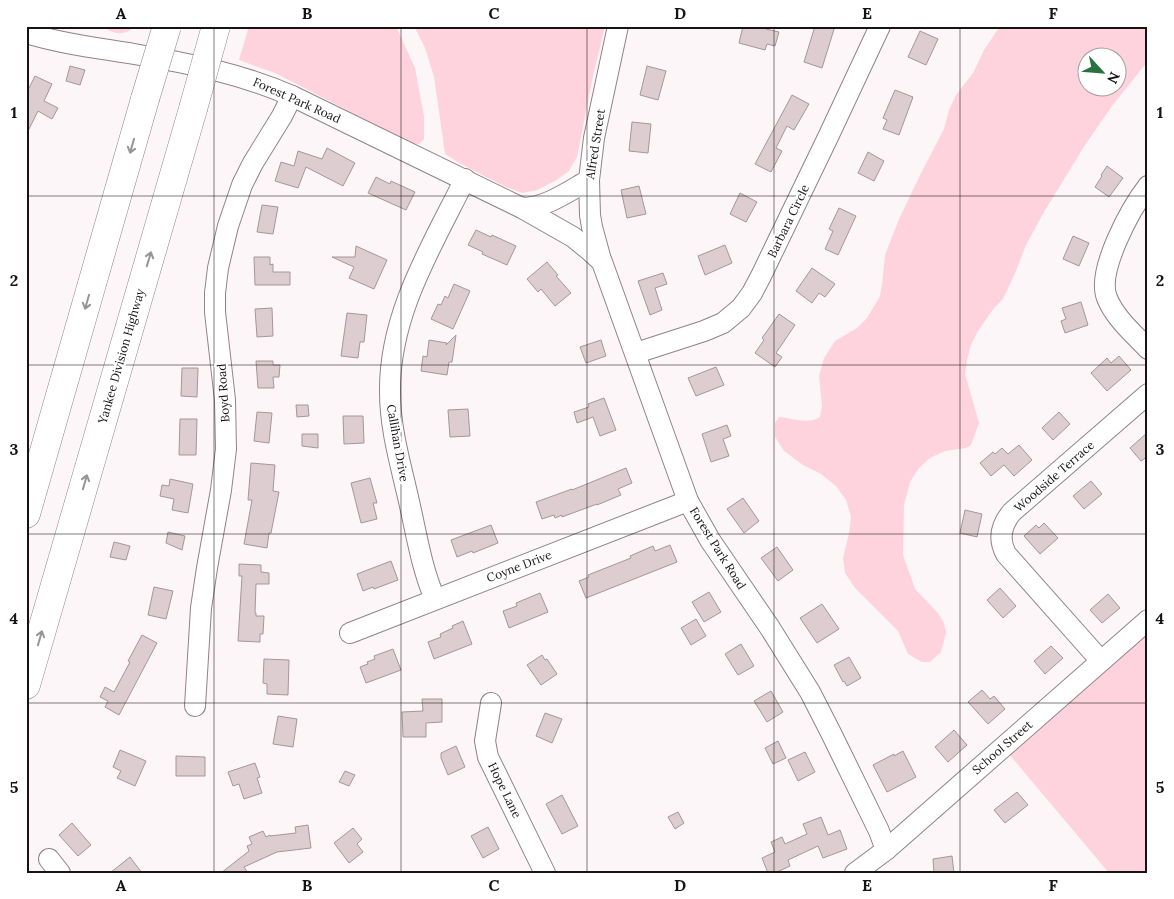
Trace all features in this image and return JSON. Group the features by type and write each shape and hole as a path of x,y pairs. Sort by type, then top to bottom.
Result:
{"highway":[{"path":"26,514 167,26"},
{"name":"Yankee Division Highway","path":"26,685 216,26"}],"street":[{"name":"Alfred Street","path":"602,262 590,215 589,180 594,138 618,26"},
{"name":"Barbara Circle","path":"636,354 716,326 729,319 741,308 752,293 765,268 880,26"},
{"name":"Forest Park Road","path":"26,33 79,46 180,62 228,73 270,86 522,208 573,237 590,250 602,262 688,501 710,540 770,628 815,701 886,850"},
{"name":"Boyd Road","path":"195,706 201,608 226,449 225,400 215,312 218,268 228,226 242,185 292,96"},
{"name":"Callihan Drive","path":"435,599 425,569 395,442 391,414 390,378 397,331 408,296 465,179"},
{"path":"522,208 532,207 554,199 589,180"},
{"path":"1148,186 1135,206 1117,242 1104,282 1107,298 1113,309 1148,349"},
{"name":"Woodside Terrace","path":"1101,661 1009,558 1003,549 1002,532 1005,521 1012,512 1148,394"},
{"name":"Coyne Drive","path":"350,633 688,501"},
{"name":"School Street","path":"855,873 886,850 1148,620"},
{"name":"Hope Lane","path":"491,703 485,741 488,757 545,873"}],"shaded area":[{"path":"103,26 134,26 127,32 119,33"},
{"path":"249,26 396,26 415,68 424,116 424,139 419,144 413,144 275,73 239,60"},
{"path":"414,26 605,26 577,157 568,172 537,190 522,193 506,187 445,154 434,77 425,48"},
{"path":"1000,26 1148,26 1148,61 1126,88 1126,48 1076,48 1076,98 1118,98 1085,145 1044,212 1026,245 1003,299 994,308 978,331 971,345 965,374 979,423 971,445 966,448 945,451 930,458 919,468 910,482 904,505 903,555 915,589 938,613 944,623 946,633 941,652 930,662 922,662 908,654 898,631 855,588 845,573 843,558 851,517 846,500 836,486 821,474 803,465 784,451 775,437 775,423 779,417 810,421 820,417 822,406 819,376 824,358 835,341 857,328 867,318 880,296 885,255 899,219 944,129 949,110 956,95 973,73 984,50"},
{"path":"1148,634 1148,873 1109,873 1008,753"}],"building":[{"path":"743,26 767,26 766,29 779,32 775,46 767,44 765,50 739,43"},
{"path":"815,26 835,26 822,68 804,62"},
{"path":"920,31 938,39 926,65 908,57"},
{"path":"70,66 85,70 80,85 66,81"},
{"path":"647,66 666,71 658,100 640,95"},
{"path":"35,76 52,84 44,101 58,108 52,119 38,111 26,135 26,94"},
{"path":"895,90 913,97 899,135 883,129 887,120 883,118"},
{"path":"792,95 809,104 794,130 787,126 776,148 782,151 771,172 755,164"},
{"path":"632,122 651,124 648,153 629,151"},
{"path":"327,148 355,163 343,186 306,167 298,188 275,181 281,162 294,166 298,151 322,159"},
{"path":"868,152 884,161 874,181 858,173"},
{"path":"1107,166 1123,178 1109,197 1095,187"},
{"path":"376,177 390,184 391,181 415,192 406,210 368,193"},
{"path":"639,186 646,214 627,218 621,190"},
{"path":"740,193 757,202 746,222 730,214"},
{"path":"262,205 278,207 273,234 257,232"},
{"path":"839,208 856,216 838,255 825,249 833,231 829,229"},
{"path":"476,230 516,246 507,265 482,254 483,252 468,245"},
{"path":"1073,236 1089,243 1079,266 1063,259"},
{"path":"725,245 732,263 705,275 698,256"},
{"path":"356,246 387,260 374,289 349,278 354,267 332,257 355,257"},
{"path":"254,257 270,257 270,265 273,264 273,272 290,272 290,285 255,285"},
{"path":"547,262 571,293 555,306 541,289 538,292 527,279"},
{"path":"812,268 835,284 825,297 819,293 812,303 796,291"},
{"path":"663,273 667,284 655,288 662,310 650,315 638,281"},
{"path":"454,284 470,291 453,329 431,319 438,304 441,305 445,296 448,298"},
{"path":"1081,302 1088,325 1065,333 1061,321 1066,319 1062,308"},
{"path":"272,308 273,336 257,337 255,309"},
{"path":"347,313 367,315 364,342 360,342 358,358 341,356"},
{"path":"779,314 795,325 776,353 782,357 775,367 755,353 764,340 762,338"},
{"path":"456,335 452,362 449,362 447,375 421,371 423,356 427,357 429,340 447,343 446,345"},
{"path":"601,340 606,356 586,363 580,347"},
{"path":"1119,356 1131,370 1107,391 1091,373 1107,358 1111,363"},
{"path":"256,361 273,361 273,365 280,365 279,377 273,377 274,388 258,388"},
{"path":"716,367 724,385 696,396 688,378"},
{"path":"182,368 198,368 197,397 181,396"},
{"path":"604,398 616,430 600,436 593,417 577,423 574,412 589,407 588,404"},
{"path":"296,405 308,405 309,416 297,417"},
{"path":"468,409 470,436 450,437 448,410"},
{"path":"257,412 272,413 269,443 254,441"},
{"path":"1059,412 1070,424 1053,440 1042,428"},
{"path":"343,416 363,416 364,443 344,444"},
{"path":"180,419 197,419 196,455 179,455"},
{"path":"727,425 731,436 723,439 729,456 711,462 702,434"},
{"path":"1148,432 1148,456 1141,461 1130,448"},
{"path":"302,434 318,434 318,448 302,446"},
{"path":"1019,445 1032,460 1014,476 1004,465 991,476 980,463 993,452 995,454 1002,448 1008,454"},
{"path":"251,463 275,465 273,491 279,492 267,548 244,544 252,500 248,500"},
{"path":"626,468 632,483 618,489 621,495 562,517 562,515 555,518 554,515 542,519 536,502"},
{"path":"370,478 377,503 373,503 377,519 361,523 351,483"},
{"path":"170,479 193,484 188,513 172,510 174,499 160,496 162,485 169,486"},
{"path":"1091,481 1102,494 1084,509 1073,496"},
{"path":"743,498 759,521 744,533 727,509"},
{"path":"965,510 982,514 977,537 960,533"},
{"path":"1044,523 1058,538 1040,554 1024,536 1036,525 1039,528"},
{"path":"491,525 498,543 457,557 451,540"},
{"path":"168,532 185,536 182,550 166,543"},
{"path":"114,542 130,546 126,560 110,557"},
{"path":"670,545 677,562 586,598 579,581 589,577 588,575 631,558 630,556 653,546 655,551"},
{"path":"777,547 793,570 778,581 761,558"},
{"path":"391,561 398,580 363,591 357,574"},
{"path":"239,564 261,565 261,572 269,573 269,584 256,584 255,613 256,616 264,616 263,634 260,634 260,642 238,641 242,576 239,576"},
{"path":"154,587 173,591 166,619 148,615"},
{"path":"1000,588 1016,606 1003,618 987,600"},
{"path":"709,592 721,612 704,622 692,602"},
{"path":"540,593 548,612 509,628 503,611 517,606 516,603"},
{"path":"1108,594 1120,608 1102,623 1090,610"},
{"path":"822,604 839,629 817,643 800,618"},
{"path":"696,619 706,636 691,645 681,628"},
{"path":"463,621 472,644 434,659 428,642 441,637 440,634"},
{"path":"142,635 157,643 119,715 105,707 108,701 100,697 105,687 114,692"},
{"path":"741,644 754,666 738,675 725,654"},
{"path":"1051,646 1063,658 1045,674 1034,661"},
{"path":"393,649 401,670 366,683 360,667 375,659 374,656"},
{"path":"542,655 557,674 541,685 527,665"},
{"path":"849,657 861,678 847,686 834,665"},
{"path":"264,659 289,660 288,695 267,694 267,684 263,683"},
{"path":"982,690 990,699 994,696 1005,709 988,724 968,702"},
{"path":"771,691 783,712 767,722 754,701"},
{"path":"422,699 442,699 442,722 426,723 426,737 403,737 402,712 423,711"},
{"path":"545,713 562,719 552,743 536,736"},
{"path":"278,716 297,719 293,747 273,744"},
{"path":"954,730 967,745 948,762 935,747"},
{"path":"778,741 786,758 773,764 765,748"},
{"path":"456,746 465,767 448,775 441,758 441,753"},
{"path":"120,750 146,761 135,786 117,778 121,771 113,767"},
{"path":"903,751 916,777 887,792 873,765"},
{"path":"805,752 815,772 798,781 788,760"},
{"path":"176,756 205,757 205,776 176,776"},
{"path":"255,763 260,777 257,778 262,793 244,799 239,784 233,786 228,772"},
{"path":"345,771 355,775 349,786 339,782"},
{"path":"1017,792 1028,805 1005,823 994,810"},
{"path":"562,795 578,826 562,834 546,804"},
{"path":"678,812 684,823 675,829 668,817"},
{"path":"821,817 828,835 840,830 847,849 823,858 818,846 788,860 790,866 775,873 768,873 762,858 775,852 771,842 782,837 785,844 807,834 803,824"},
{"path":"72,823 91,845 78,856 59,835"},
{"path":"308,825 311,848 277,852 244,867 248,873 221,873 249,851 247,846 252,844 249,837 263,831 266,837 296,833 295,827"},
{"path":"488,827 499,849 483,858 471,836"},
{"path":"353,828 362,839 357,844 363,852 349,863 334,843"},
{"path":"952,856 954,873 934,873 933,859"},
{"path":"130,857 142,873 110,873"}]}
